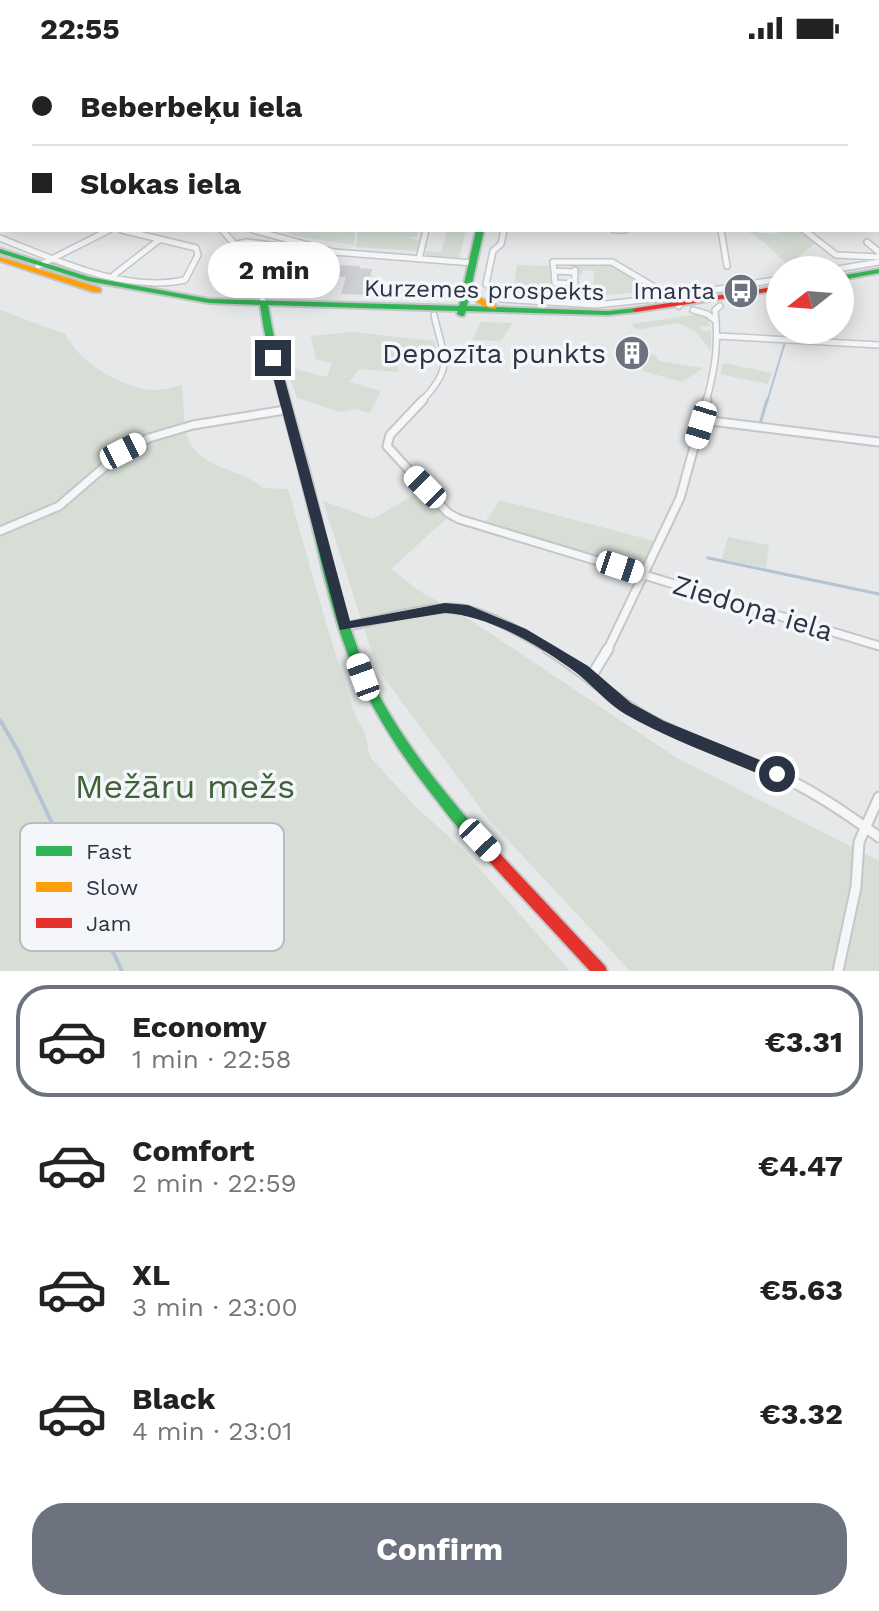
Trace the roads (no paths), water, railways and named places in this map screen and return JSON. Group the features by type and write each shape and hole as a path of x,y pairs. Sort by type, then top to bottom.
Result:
{"main road":[{"path":"578,56 617,56"},
{"path":"461,313 480,232"},
{"name":"Kurzemes prospekts","path":"0,251 38,266 140,292 264,308 434,315 519,311 608,313 766,290"},
{"name":"Kurzemes prospekts","path":"0,259 58,280 115,294 192,306 612,319 766,298"},
{"path":"854,277 879,274"},
{"path":"854,279 879,274"},
{"path":"468,285 480,302 519,311"},
{"path":"264,308 285,410 345,627 363,677 409,756 451,808 600,971"}],"street":[{"path":"38,266 105,232"},
{"path":"0,238 51,259 114,275 162,284 183,282 198,255 197,249 129,232"},
{"path":"224,232 256,268 264,308"},
{"path":"258,232 298,247"},
{"path":"419,259 426,232"},
{"path":"504,232 501,244 493,251 486,284 489,290 507,300 574,304 675,302 766,282"},
{"path":"721,232 727,266"},
{"path":"807,232 836,255 879,257"},
{"path":"114,275 159,240"},
{"path":"867,242 879,257"},
{"path":"237,244 473,263"},
{"path":"256,257 265,253 271,245"},
{"path":"854,264 879,257"},
{"path":"574,304 575,260"},
{"path":"575,284 555,283 553,262 612,262 675,302"},
{"path":"554,271 575,272"},
{"path":"591,677 645,575 680,498 715,369 718,336 715,310 720,306"},
{"path":"693,310 707,314 716,321"},
{"name":"Ziedoņa iela","path":"434,315 445,373 387,441 391,452 448,513 459,519 879,646"},
{"path":"718,336 879,345"},
{"path":"0,531 59,506 123,451 149,438 193,425 285,410"},
{"path":"703,420 879,442"},
{"path":"345,627 445,608 463,609 521,632 591,677 609,695 659,725 777,774 879,837"},
{"path":"838,971 856,887 859,842 879,797"}],"waterway":[{"path":"767,402 784,344"},
{"path":"760,424 767,400"},
{"path":"708,558 879,594"},
{"path":"0,720 52,823"},
{"path":"113,951 122,971"}],"place":[{"name":"Imanta","path":"741,291"},
{"name":"Depozīta punkts","path":"632,353"}],"park label":[{"name":"Mežāru mežs","path":"185,786"}]}
